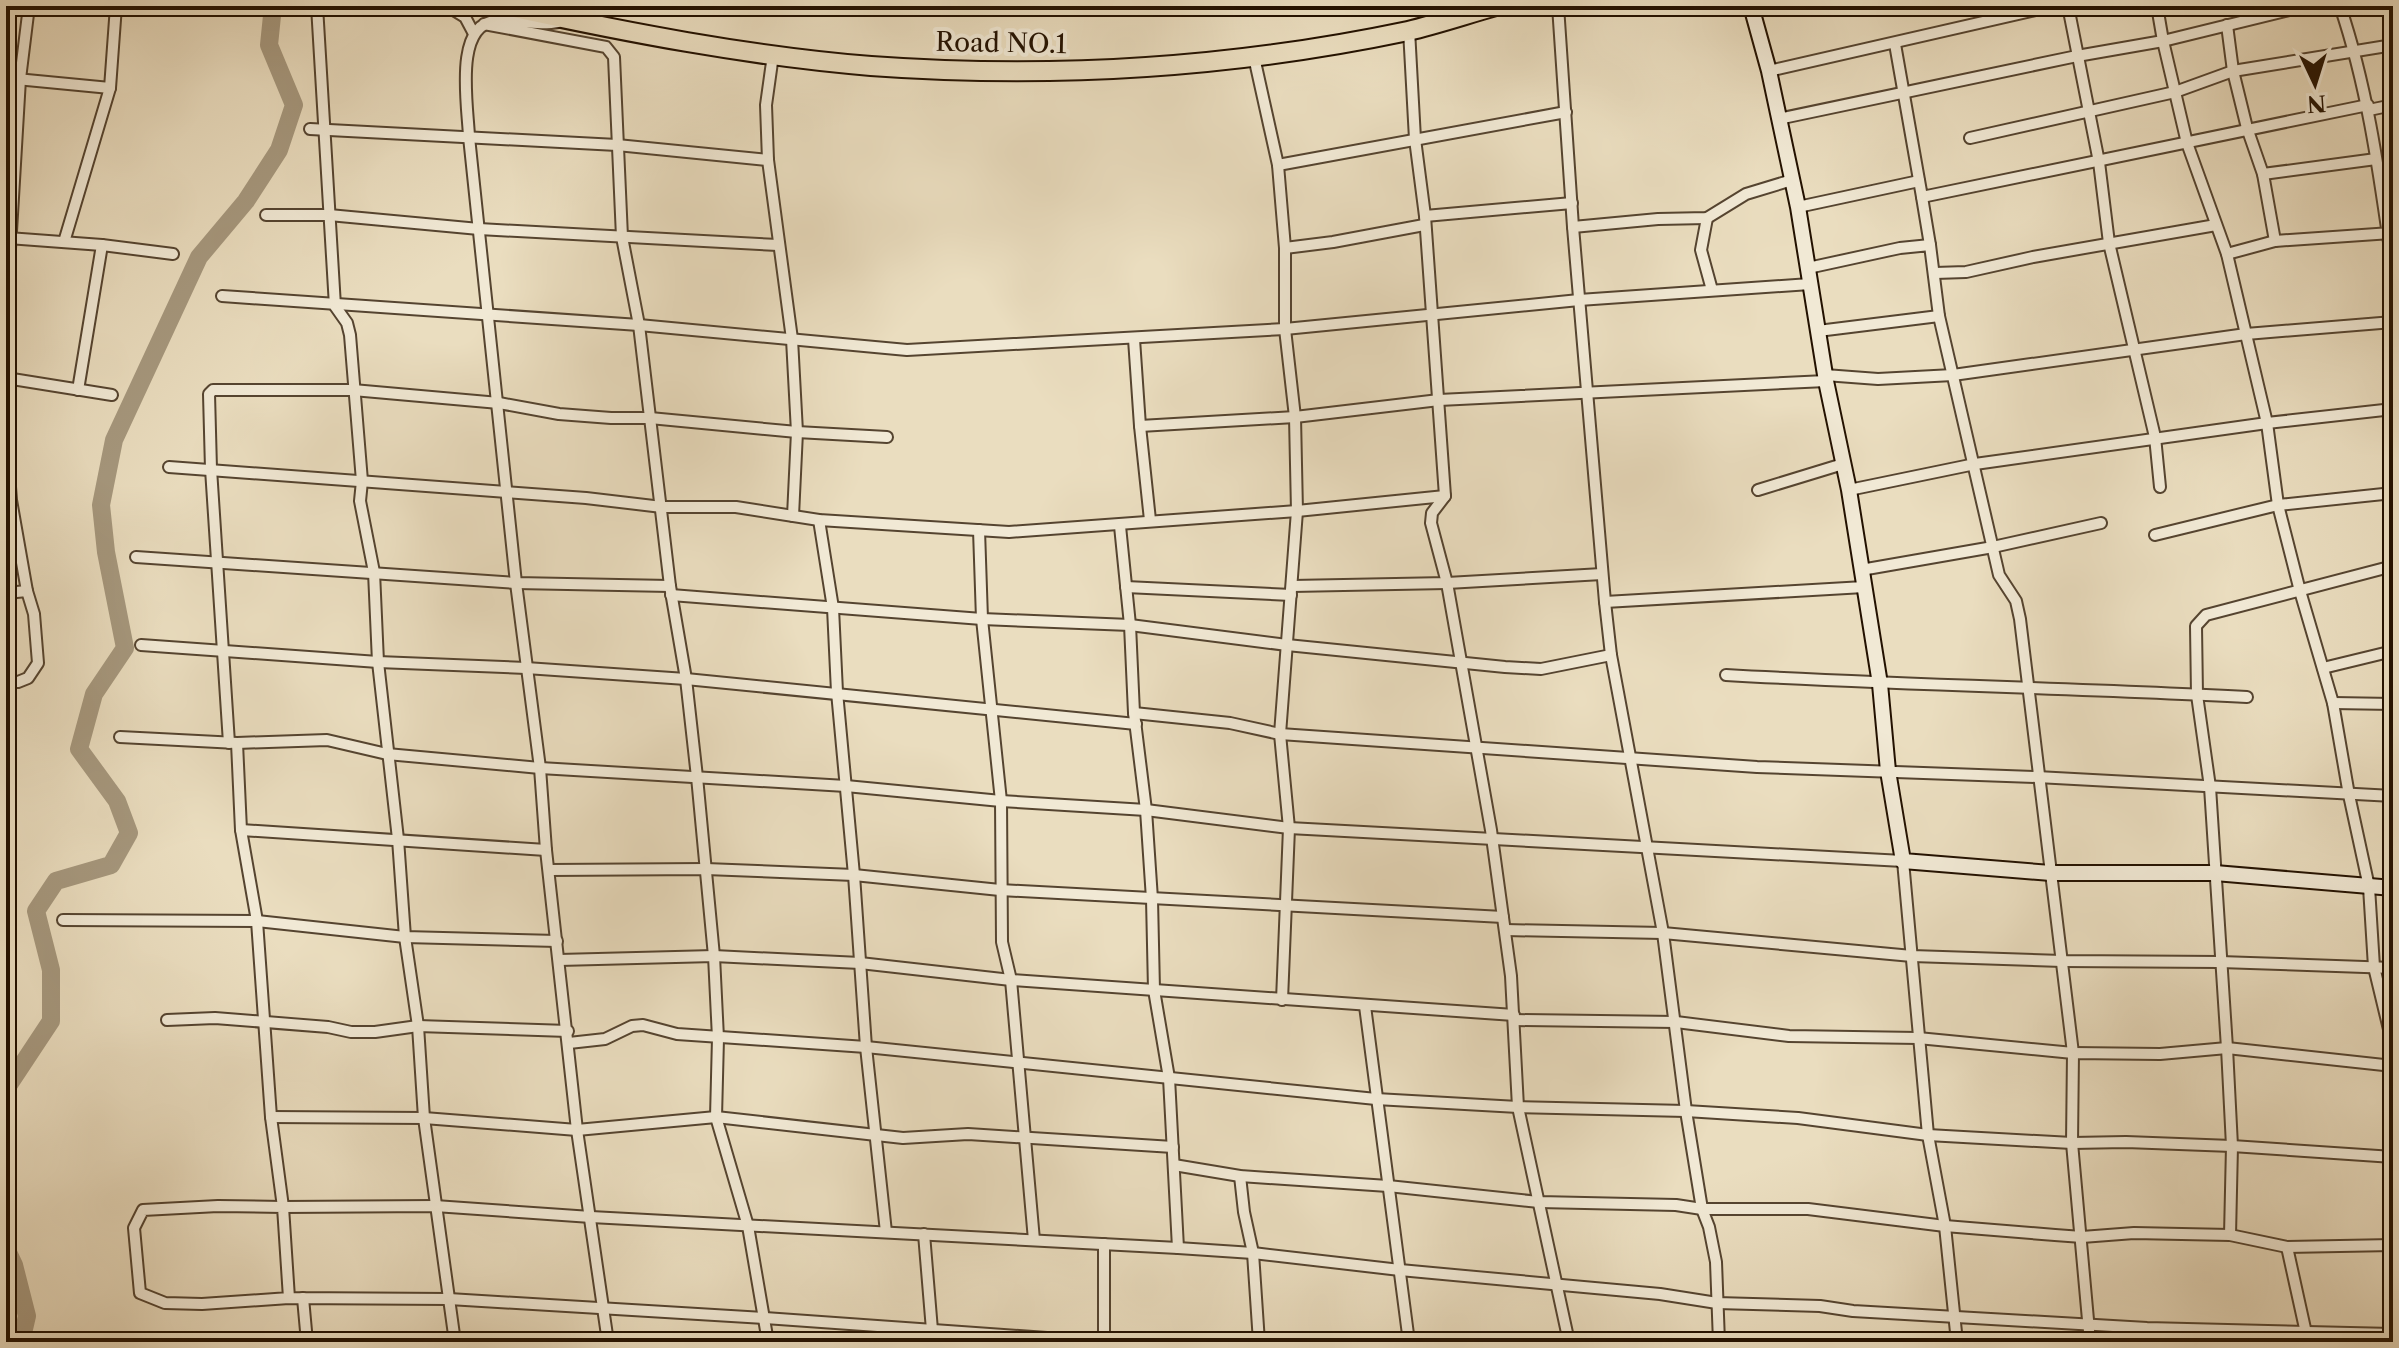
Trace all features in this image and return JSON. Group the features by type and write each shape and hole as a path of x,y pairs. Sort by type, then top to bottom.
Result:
{"highway":[{"name":"Road NO.1","path":"505,6 773,55 870,65 997,71 1115,69 1254,57 1409,30 1496,6"}],"street":[{"path":"6,316 20,79 29,6"},
{"path":"64,242 110,88 116,6"},
{"path":"317,6 335,306 347,323 350,335 362,481 360,501 374,572 378,662 398,839 405,937 418,1026 424,1118 455,1342"},
{"path":"447,6 465,17 473,32"},
{"path":"1558,6 1573,227 1611,655 1663,933 1702,1209 1716,1262 1719,1342"},
{"path":"1751,6 1769,71 1798,207 1880,684 1888,771 1903,861 1928,1135 1945,1226 1957,1342"},
{"path":"1769,71 2053,6"},
{"path":"2068,6 2099,162 2109,243 2155,437 2160,487"},
{"path":"2157,6 2187,143 2227,254 2267,423 2278,505 2333,703 2369,887 2374,967 2393,1046"},
{"path":"1778,119 2163,41 2306,6"},
{"path":"2340,6 2369,107 2390,233 2393,270"},
{"path":"568,19 544,24 494,21 484,24 473,32 467,50 466,74 469,137 577,1130 608,1342"},
{"path":"484,24 606,47 614,57 622,237 639,325 670,590 686,679 706,869 718,1038 716,1117 748,1226 768,1342"},
{"path":"2227,25 2233,71 2247,128 2263,174 2275,241"},
{"path":"1409,30 1415,139 1445,496 1432,513 1431,523 1447,583 1506,930 1518,1107 1569,1342"},
{"path":"1895,44 1935,273 1939,316 1999,575 2016,601 2029,686 2037,777 2073,1053 2072,1143 2090,1342"},
{"path":"1970,138 2175,92 2233,71 2393,45"},
{"path":"773,55 766,105 768,160 792,339 797,432 793,516"},
{"path":"1254,57 1278,165 1285,248 1285,329 1295,417 1297,511 1280,734 1289,828 1282,1000"},
{"path":"6,78 110,88"},
{"path":"1922,197 2099,162 2247,128 2393,105"},
{"path":"1278,165 1566,112"},
{"path":"310,129 617,145 768,160"},
{"path":"2263,174 2376,159"},
{"path":"1573,227 1707,218 1757,189 1792,180"},
{"path":"1798,207 1919,181"},
{"path":"1285,248 1333,242 1424,220 1572,203"},
{"path":"266,215 329,215 479,229 778,245"},
{"path":"1707,218 1701,250 1712,290"},
{"path":"1935,273 1966,272 2216,225"},
{"path":"2227,254 2275,241 2390,233"},
{"path":"9,239 102,245 173,254"},
{"path":"78,390 102,245"},
{"path":"222,296 639,325 907,350 1285,329 1712,290 1809,276 1900,248 1930,245"},
{"path":"1818,331 1939,316"},
{"path":"1140,426 1295,417 1439,400 1589,394 1826,378 1953,375 2246,334 2393,322"},
{"path":"1134,339 1150,520"},
{"path":"6,378 112,395"},
{"path":"289,1298 283,1207 271,1117 257,921 241,830 224,651 211,469 210,391 353,390 499,403 559,414 887,437"},
{"path":"1849,490 1975,464 2155,437 2393,409"},
{"path":"6,435 11,500 34,614 38,663 28,678 6,682"},
{"path":"1758,490 1843,464"},
{"path":"169,467 586,498 662,507 736,507 819,520 1009,532 1120,526 1150,520 1297,511 1445,496"},
{"path":"2155,535 2278,505 2393,493"},
{"path":"819,520 833,608 866,1047 886,1232"},
{"path":"1861,570 1993,547 2101,523"},
{"path":"1120,526 1135,719 1146,810 1154,990 1169,1078 1178,1248"},
{"path":"979,530 982,619 1001,801 1002,942 1011,980 1034,1240"},
{"path":"136,557 516,583 670,590 833,608 982,619 1130,625 1287,645 1541,669 1611,655"},
{"path":"2230,1235 2232,1146 2227,1048 2210,787 2197,695 2196,626 2206,615 2393,566"},
{"path":"1126,587 1292,591 1602,574"},
{"path":"1605,602 1864,587"},
{"path":"6,593 27,591"},
{"path":"141,645 686,679 990,709 1230,723 1280,734 1757,767 2037,777 2393,796"},
{"path":"2323,668 2393,651"},
{"path":"1726,675 1880,684 2029,686 2247,697"},
{"path":"2333,703 2393,704"},
{"path":"120,737 233,743 327,740 387,754 540,768 846,786 1001,801 1146,810 1289,828 1645,845 2051,873 2215,873 2393,888"},
{"path":"241,830 546,850"},
{"path":"549,870 706,869 854,875 1000,890 1503,917"},
{"path":"63,920 257,921 405,937 557,941"},
{"path":"1506,930 1663,933 1912,956 2393,968"},
{"path":"559,960 714,956 860,963 1011,980 1514,1017 1676,1022 1789,1036 1918,1038 2073,1053 2160,1054 2227,1048 2393,1066"},
{"path":"1365,1006 1409,1342"},
{"path":"167,1020 215,1018 328,1027 351,1032 418,1026 605,1039 632,1026 643,1025 677,1034 866,1047 1376,1099 1518,1107 1686,1111 1798,1118 1928,1135 2072,1143 2232,1146 2393,1157"},
{"path":"271,1117 424,1118 577,1130 716,1117 903,1138 968,1134 1173,1147"},
{"path":"1174,1165 1240,1176 1388,1186 1539,1202 1676,1205 1702,1209 1808,1209 1945,1226 2082,1237 2134,1233 2230,1235 2287,1247 2393,1245"},
{"path":"1240,1176 1253,1253 1259,1342"},
{"path":"1104,1244 1104,1342 933,1336 765,1318 449,1299 289,1298 202,1304 165,1303 140,1293 134,1228 143,1210 218,1206 435,1206 591,1217 924,1234 1178,1248 1253,1253 1660,1294 1717,1303 1820,1306 1853,1311 2307,1338 2393,1334"},
{"path":"924,1234 933,1336"},
{"path":"2287,1247 2307,1338"},
{"path":"303,1298 307,1342"}],"waterway":[{"path":"6,1089 51,1021 51,970 36,911 56,881 111,865 129,833 117,801 79,749 94,694 125,648 106,552 101,505 114,440 199,257 246,201 279,150 294,105 269,45 273,6"},
{"path":"6,1248 14,1265 27,1316 21,1342"}]}
